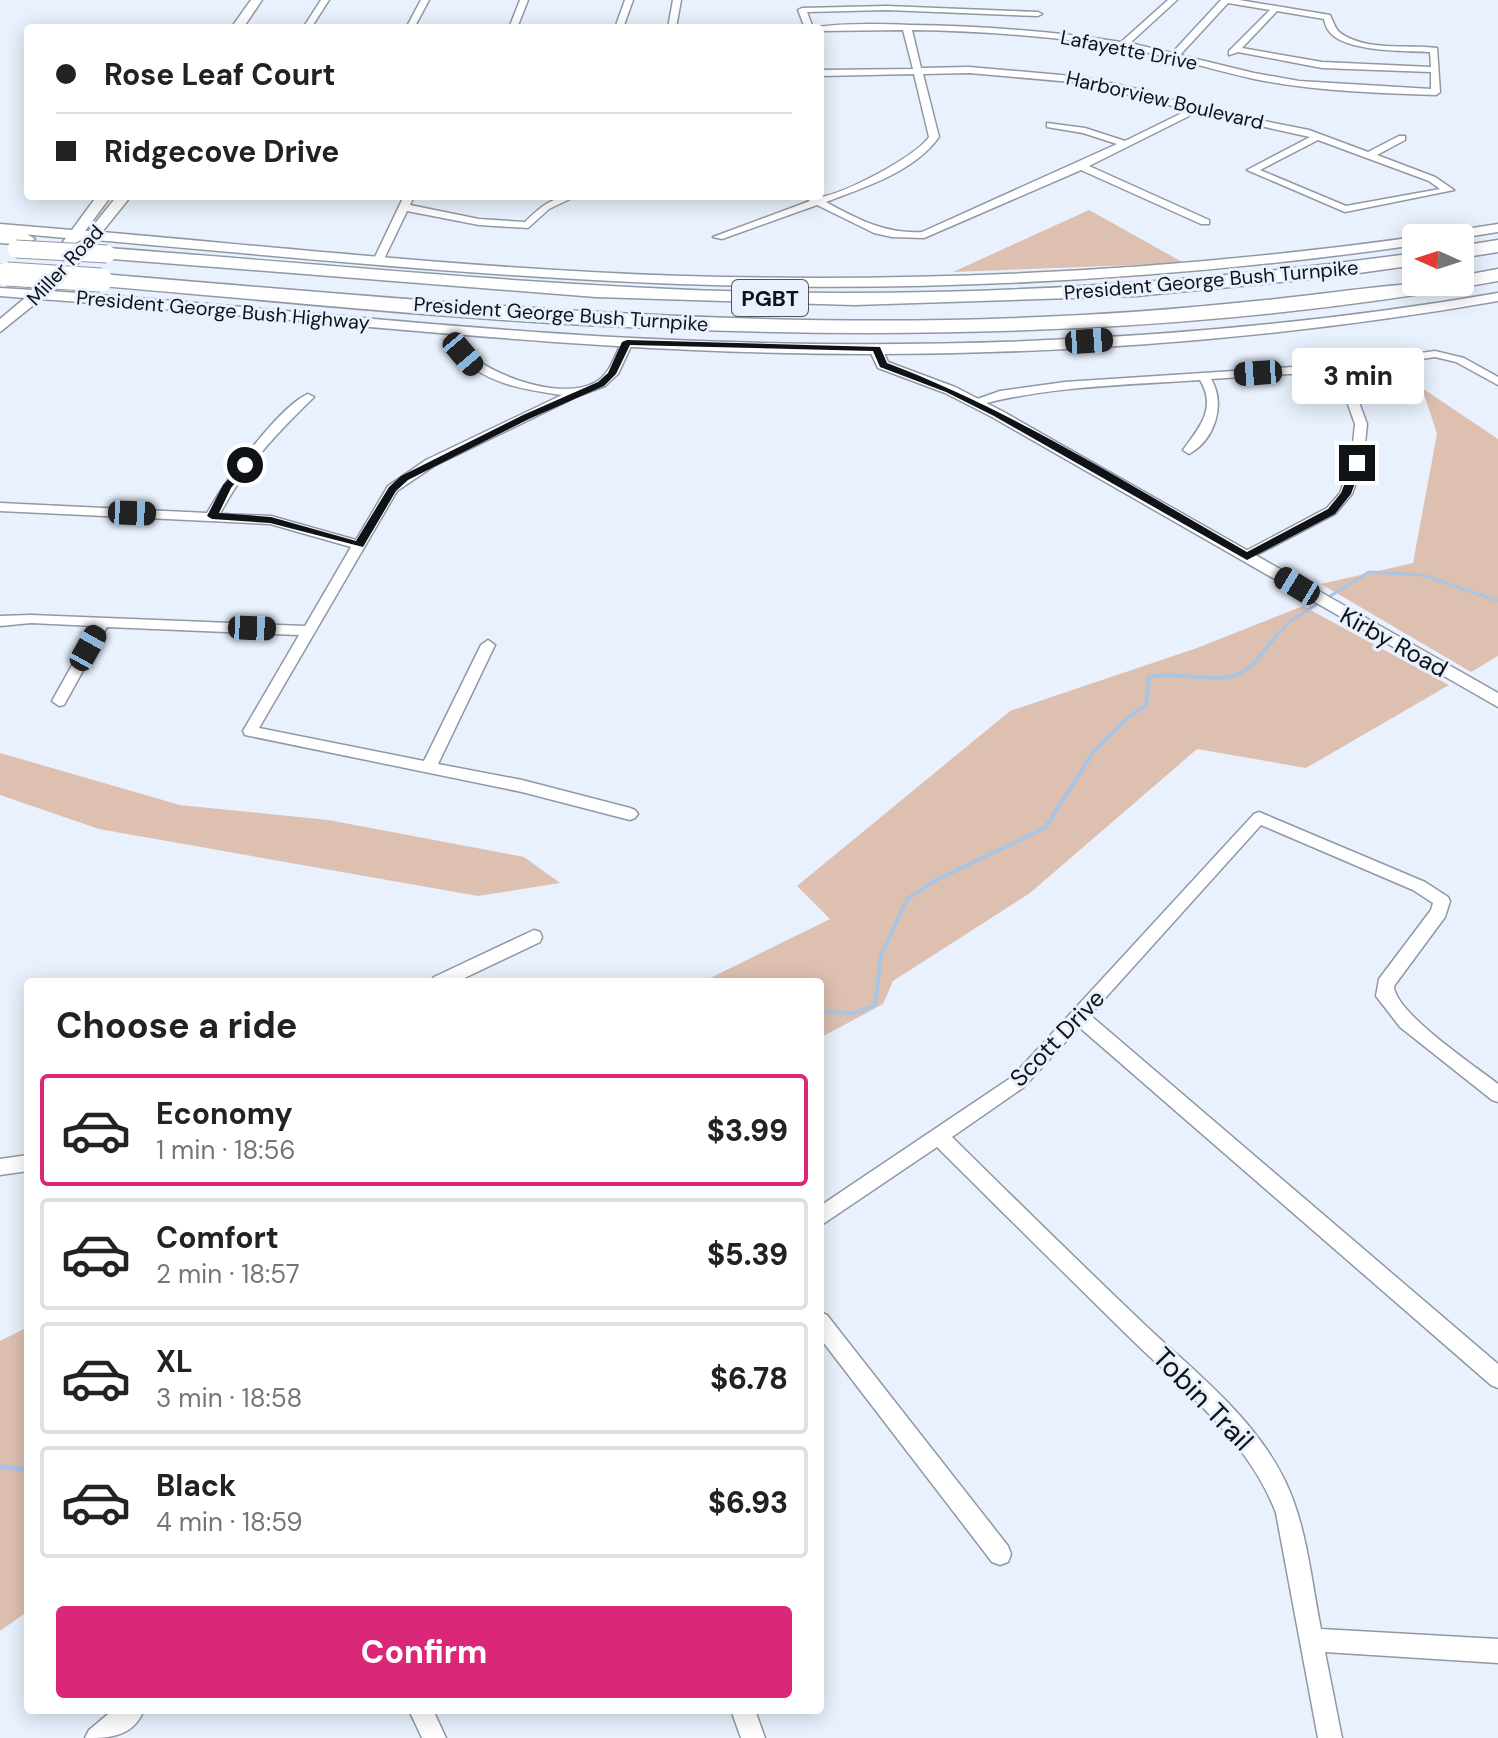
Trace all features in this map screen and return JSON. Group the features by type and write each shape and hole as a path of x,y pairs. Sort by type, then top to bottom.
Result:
{"highway":[{"name":"President George Bush Turnpike","path":"14,241 115,255 611,293 827,299 998,297 1142,289 1271,278 1402,261"},
{"path":"1474,250 1498,246"},
{"name":"President George Bush Turnpike","path":"0,273 99,290 557,317 834,327 998,324 1135,317 1299,303 1402,289"},
{"name":"President George Bush Turnpike","path":"1474,279 1498,275"}],"main road":[{"path":"240,24 257,0"},
{"name":"Miller Road","path":"0,310 54,261 101,200"},
{"name":"Miller Road","path":"0,327 40,295 95,236 121,200"},
{"path":"0,228 14,241 95,236 681,280 894,281 1207,266 1402,243"},
{"path":"1474,232 1498,228"},
{"path":"0,284 27,270 46,248 47,242 43,236 14,241"},
{"path":"99,290 81,290 78,284 83,274 105,251 114,246 151,241"},
{"name":"President George Bush Highway","path":"0,292 40,295 99,290 625,347 876,349 1187,335 1335,322 1498,297"}],"street":[{"path":"310,24 325,0"},
{"path":"412,24 425,0"},
{"path":"515,24 524,0"},
{"path":"620,24 629,0"},
{"path":"673,24 677,0"},
{"path":"1034,33 1041,0"},
{"path":"1123,45 1173,0"},
{"path":"1174,56 1225,0 1327,17 1329,27 1339,36 1359,44 1434,50 1435,70 1322,65 1236,49"},
{"path":"1315,14 1322,1"},
{"path":"807,24 802,10 958,5 1038,14"},
{"path":"958,5 958,29"},
{"path":"1226,60 1276,8"},
{"path":"824,199 900,167 929,150 934,137 907,28"},
{"name":"Lafayette Drive","path":"824,29 907,28 1034,33 1123,45 1255,76 1311,85 1436,92 1435,70"},
{"name":"Harborview Boulevard","path":"824,73 991,71 1060,77 1130,90 1196,109 1318,136 1432,179 1449,190 1349,209 1252,170 1318,136"},
{"path":"815,200 887,235 924,235 1081,166 1196,109"},
{"path":"1050,125 1085,131 1126,144"},
{"path":"1370,155 1402,138"},
{"path":"1081,166 1205,222"},
{"path":"379,259 406,201 479,222 528,225 545,207 562,200"},
{"path":"718,237 823,200"},
{"path":"625,347 612,374 601,384 574,394 405,478 392,489 250,731 522,786 630,814"},
{"name":"Kirby Road","path":"876,349 883,365 975,402 1498,701"},
{"path":"463,354 474,367 506,382 574,394"},
{"path":"975,402 1024,389 1340,367 1435,354 1460,360 1498,382"},
{"path":"1247,556 1331,511 1346,494 1357,463 1361,424 1340,367"},
{"path":"1189,450 1216,412 1214,393 1204,376"},
{"path":"212,516 226,487 272,431 308,397"},
{"path":"0,507 271,520 359,545"},
{"path":"0,621 31,619 310,631"},
{"path":"59,701 103,622"},
{"path":"429,767 488,645"},
{"name":"Scott Drive","path":"824,1214 1018,1082 1259,818 1419,886 1442,901 1439,912 1383,990 1389,1004 1406,1022 1498,1094"},
{"path":"448,978 534,937"},
{"path":"1080,1017 1498,1378"},
{"name":"Tobin Trail","path":"938,1136 1222,1415 1272,1473 1282,1492 1287,1513 1330,1738"},
{"path":"0,1167 24,1164"},
{"path":"824,1327 1000,1554"},
{"path":"1313,1640 1498,1651"},
{"path":"97,1738 127,1714"},
{"path":"423,1714 434,1738"},
{"path":"744,1714 753,1738"}],"shaded area":[{"path":"1089,210 1184,263 953,272"},
{"path":"1422,388 1498,439 1498,656 1471,672 1321,584 1413,563 1437,434"},
{"path":"1303,606 1449,685 1306,768 1197,749 1030,893 893,981 883,1004 824,1036 824,978 710,978 830,919 797,886 1010,711 1197,648"},
{"path":"0,753 180,805 328,820 524,857 560,883 478,896 99,829 0,795"},
{"path":"24,1329 24,1614 0,1631 0,1341"}],"waterway":[{"path":"1275,637 1290,621 1369,572 1423,575 1498,601"},
{"path":"824,1012 855,1013 875,1005 881,955 907,899 938,879 1045,828 1094,751 1127,718 1146,705 1149,677 1233,676 1252,665 1277,635"},
{"path":"0,1467 24,1469"}],"route":[{"path":"245,465 226,487 212,516 271,520 359,545 392,489 405,478 430,463 601,384 612,374 627,342 876,349 883,365 950,390 997,414 1247,556 1331,511 1346,494 1357,463"}]}
